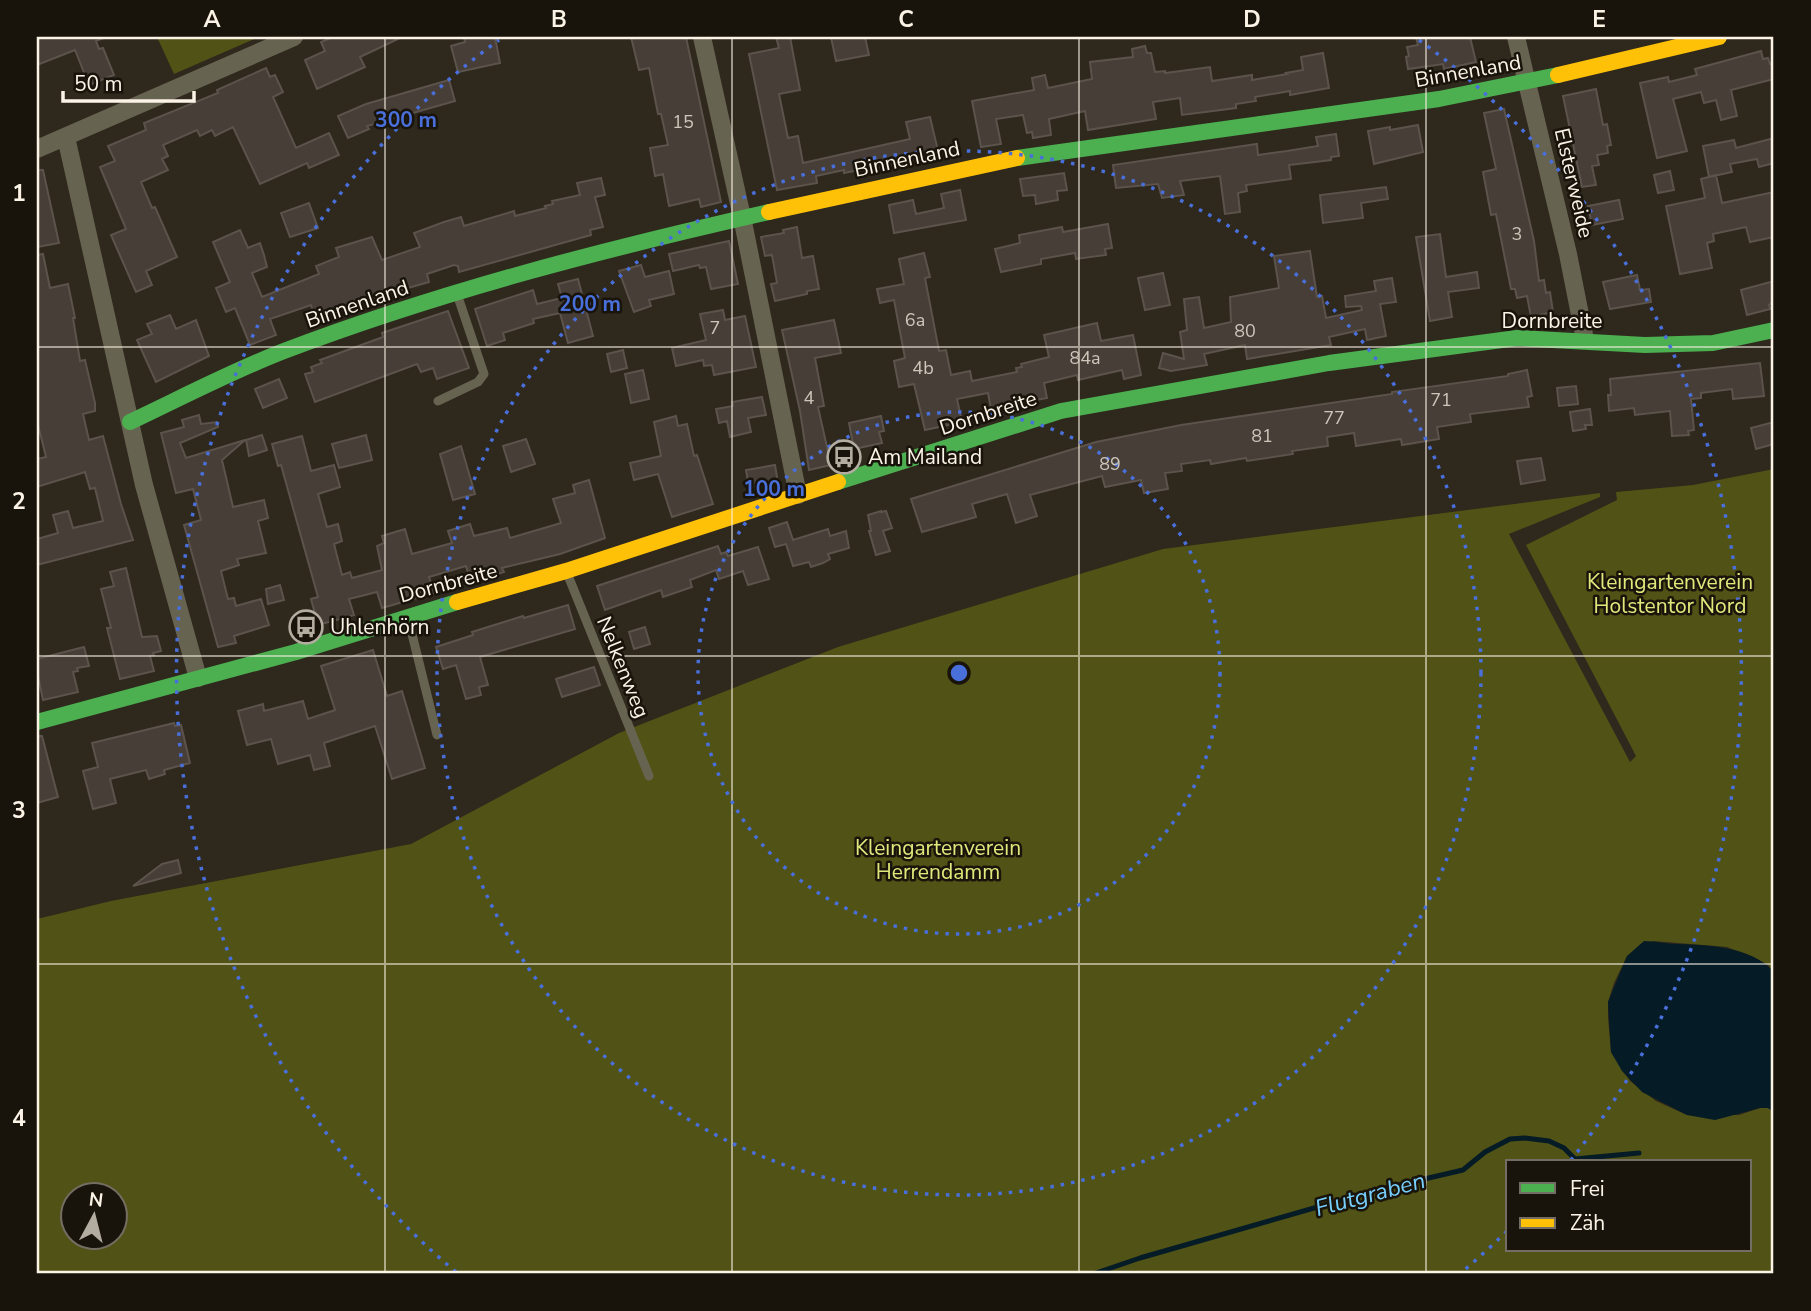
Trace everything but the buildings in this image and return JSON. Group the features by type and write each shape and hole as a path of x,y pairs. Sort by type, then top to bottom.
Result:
{"street":[{"path":"37,149 294,37"},
{"path":"702,37 742,217 798,495"},
{"name":"Elsterweide","path":"1516,37 1568,254 1585,340"},
{"name":"Binnenland","path":"130,422 281,352 376,317 624,246 742,217 1007,159 1439,99 1527,82 1719,37"},
{"path":"66,137 145,485 198,678"},
{"name":"Dornbreite","path":"37,722 296,652 407,616 566,571 1061,411 1329,363 1517,338 1646,345 1713,343 1774,330"}],"lane":[{"path":"438,401 478,382 484,374 456,293"},
{"name":"Nelkenweg","path":"566,571 649,776"},
{"path":"407,616 437,735"}],"green space":[{"path":"157,37 259,37 174,74"},
{"path":"1774,469 1774,972 1768,965 1753,957 1727,947 1653,941 1627,956 1608,1002 1608,1018 1611,1052 1630,1081 1656,1101 1687,1115 1739,1115 1760,1108 1768,1108 1774,1112 1774,1274 37,1274 37,919 111,901 411,844 619,733 838,647 1163,549 1600,493 1600,497 1509,534 1630,762 1636,756 1526,545 1617,500 1616,492 1693,485"}],"water":[{"path":"1644,941 1702,945 1741,952 1764,963 1774,972 1774,1112 1768,1108 1760,1108 1715,1120 1687,1115 1642,1092 1622,1071 1611,1052 1608,1002 1627,956"}],"waterway":[{"name":"Flutgraben","path":"1093,1274 1377,1190 1463,1170 1485,1152 1510,1139 1549,1141 1564,1148 1575,1159 1639,1153"}],"traffic: fast":[{"path":"1017,158 1439,99 1558,75"},
{"path":"130,422 265,359 403,309 585,256 769,212"},
{"path":"838,482 1061,411 1329,363 1517,338 1645,345 1713,343 1774,330"},
{"path":"37,722 296,652 457,602"}],"traffic: slow":[{"path":"1558,75 1719,37"},
{"path":"769,212 1017,158"},
{"path":"457,602 566,571 838,482"}],"place":[{"name":"Am Mailand","path":"844,457"},
{"name":"Uhlenhörn","path":"306,627"}],"park label":[{"name":"Kleingartenverein Holstentor Nord","path":"1670,594"},
{"name":"Kleingartenverein Herrendamm","path":"938,860"}]}
